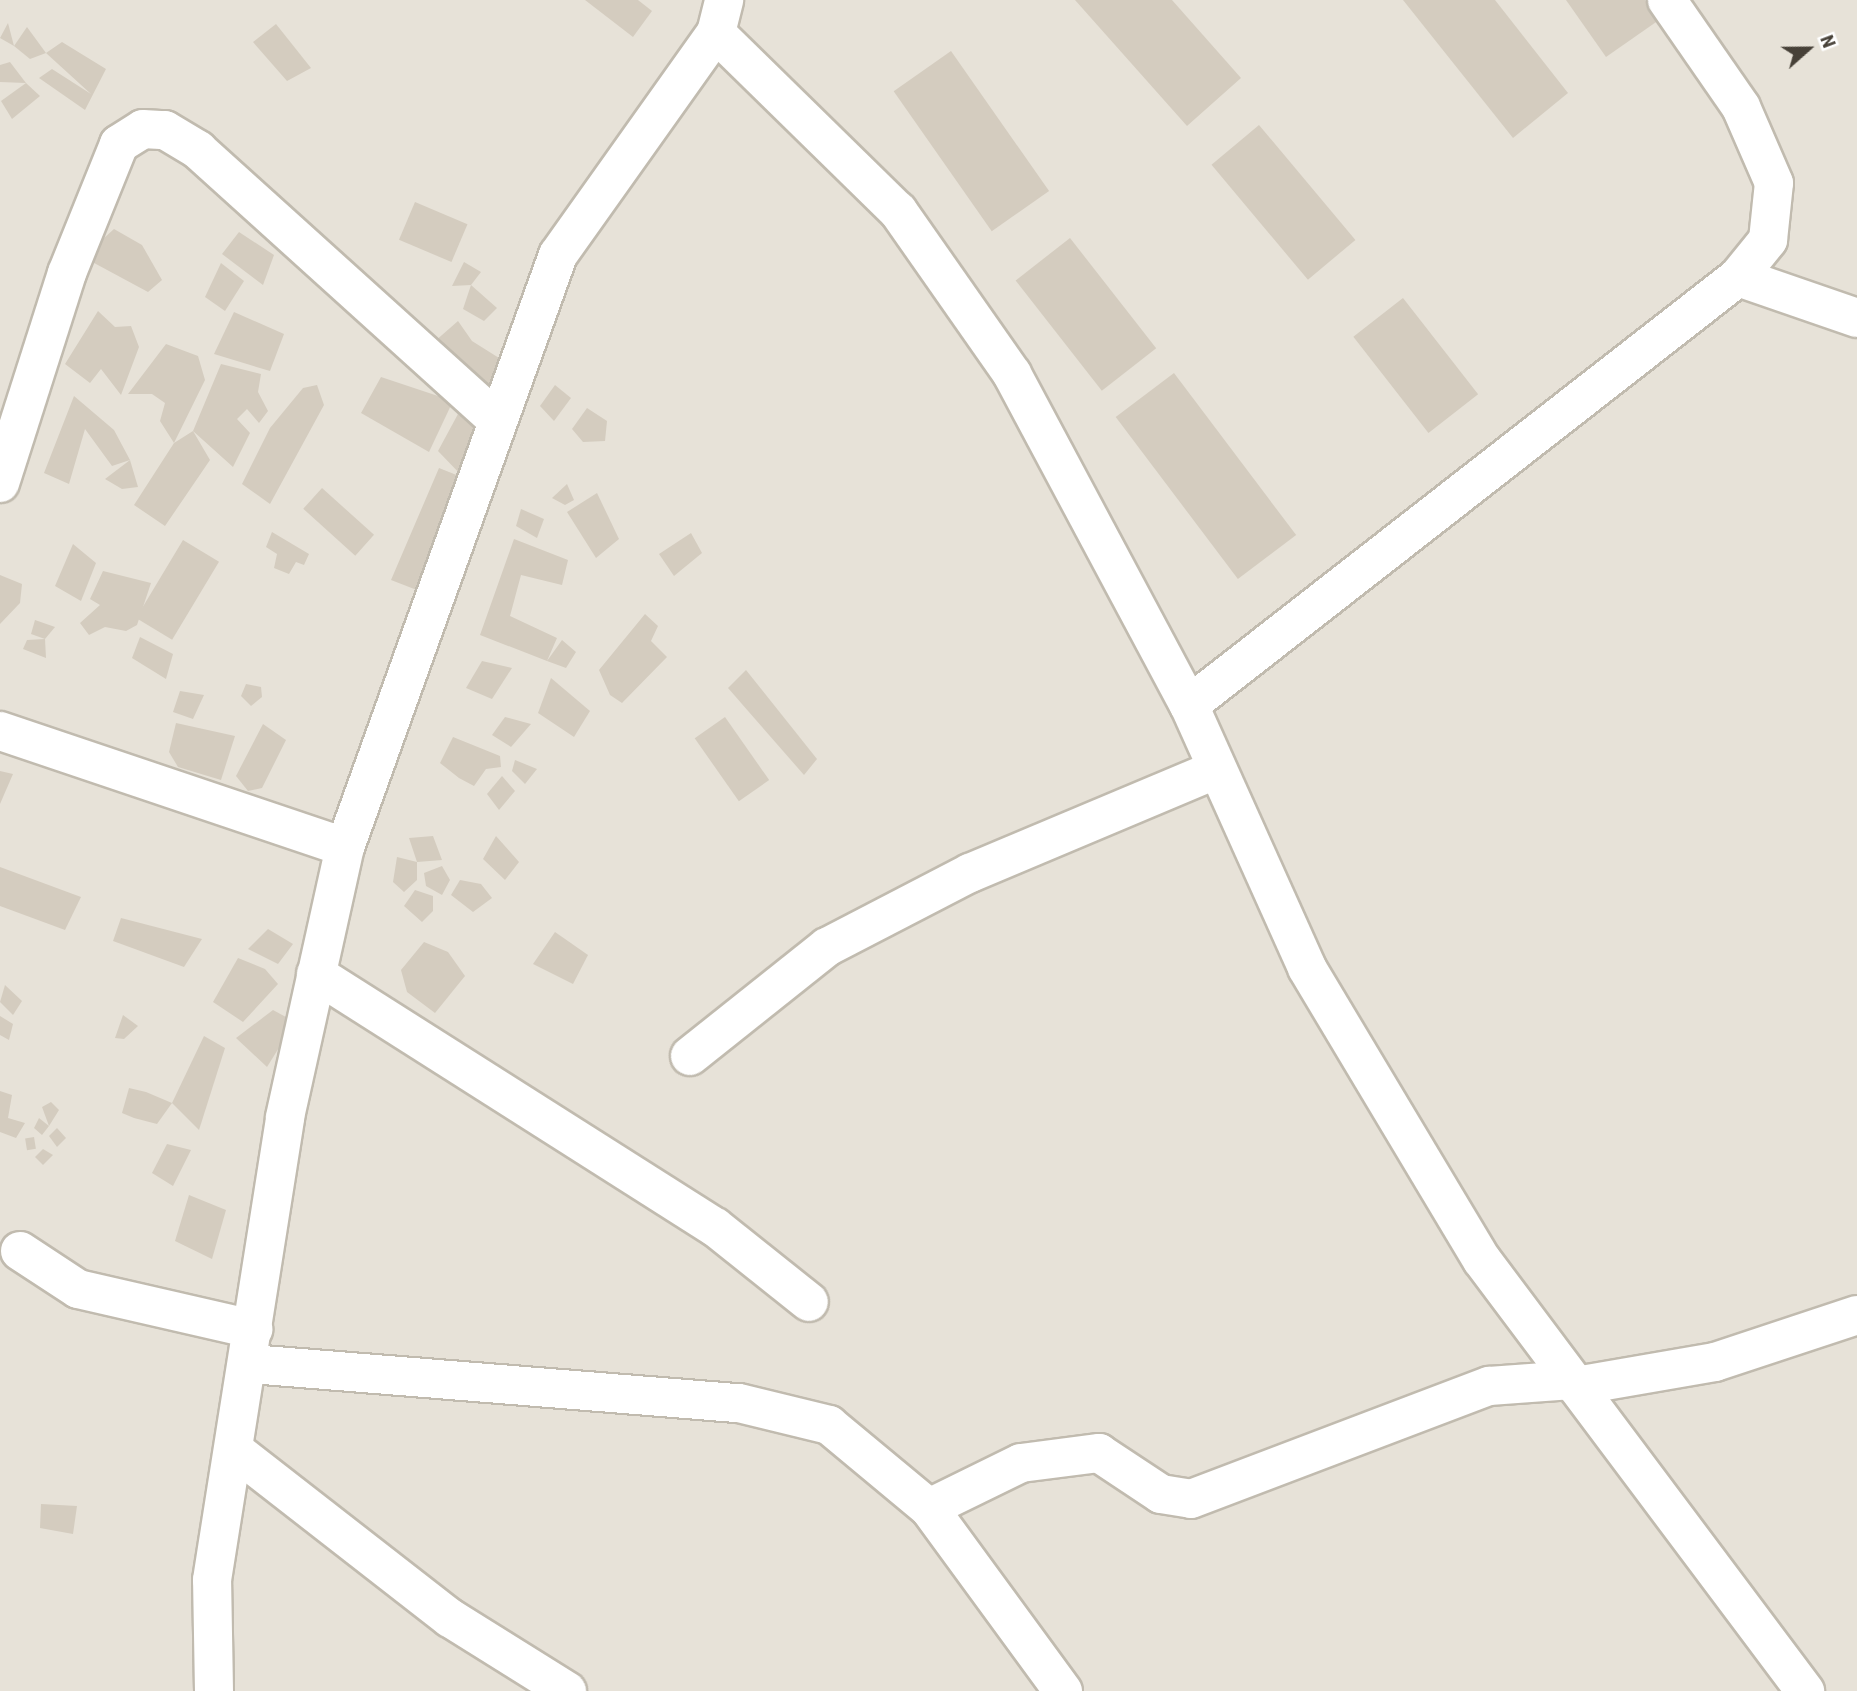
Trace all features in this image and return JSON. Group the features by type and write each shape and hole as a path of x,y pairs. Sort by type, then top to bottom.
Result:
{"street":[{"path":"1189,705 1738,277 1768,240 1774,183 1741,107 1667,0"},
{"path":"214,1691 212,1580 252,1347 285,1117 345,847 558,255 720,16 898,211 1012,374 1189,705 1215,770 1307,968 1482,1260 1805,1691"},
{"path":"0,484 77,247 119,144 143,129 164,130 198,150 497,420"},
{"path":"1738,277 1857,318"},
{"path":"0,732 345,847"},
{"path":"690,1056 827,947 970,873 1215,770"},
{"path":"316,974 715,1227 809,1302"},
{"path":"20,1251 78,1289 252,1347 739,1403 829,1425 929,1508 1063,1691"},
{"path":"929,1508 1021,1463 1099,1453 1161,1494 1191,1499 1238,1486 1409,1411 1489,1386 1574,1383 1715,1362 1857,1315"},
{"path":"234,1450 450,1618 567,1691"}],"shaded area":[{"path":"0,0 1857,0 1857,1691 0,1691"}],"building":[{"path":"585,0 638,0 652,11 633,37"},
{"path":"1075,0 1172,0 1241,78 1187,126"},
{"path":"1403,0 1495,0 1568,93 1513,138"},
{"path":"1566,0 1645,0 1659,20 1606,57"},
{"path":"8,23 14,46 0,38"},
{"path":"276,24 311,68 287,81 253,42"},
{"path":"27,27 46,53 30,59 14,46"},
{"path":"62,42 106,69 85,110 39,78 52,69 91,94 46,53"},
{"path":"951,51 1049,191 992,231 894,91"},
{"path":"10,62 26,83 0,82 0,65"},
{"path":"26,83 40,96 12,119 1,101"},
{"path":"1259,125 1355,240 1308,280 1212,165"},
{"path":"415,202 467,224 451,262 399,240"},
{"path":"114,229 142,245 162,280 148,292 83,257"},
{"path":"239,232 274,255 263,285 222,254"},
{"path":"1070,238 1156,348 1102,391 1016,280"},
{"path":"464,262 481,272 471,285 452,286"},
{"path":"221,263 244,281 225,311 205,297"},
{"path":"471,285 497,308 484,321 463,309"},
{"path":"1403,298 1478,394 1428,433 1353,337"},
{"path":"98,311 115,327 131,326 139,347 121,395 101,369 90,383 65,364"},
{"path":"234,312 284,334 270,371 214,354"},
{"path":"458,321 472,341 507,363 487,395 426,349"},
{"path":"166,344 198,356 205,380 174,443 160,421 165,403 152,394 128,394"},
{"path":"221,364 261,374 258,392 268,411 259,423 247,409 237,419 250,433 233,467 193,431"},
{"path":"1174,373 1296,535 1238,579 1116,417"},
{"path":"381,377 453,401 429,452 361,413"},
{"path":"317,385 324,405 270,504 242,484 270,428 303,388"},
{"path":"555,385 571,398 554,421 540,406"},
{"path":"74,396 114,430 130,460 112,466 85,429 69,484 44,473"},
{"path":"587,408 607,421 605,441 583,442 572,429"},
{"path":"458,414 483,432 422,592 391,580 439,468 464,478 438,451"},
{"path":"193,431 210,460 165,526 134,505 174,443"},
{"path":"130,460 138,487 122,489 105,479"},
{"path":"567,484 574,500 565,505 552,498"},
{"path":"322,488 374,535 355,556 303,509"},
{"path":"597,493 619,539 596,558 567,512"},
{"path":"521,509 544,519 537,538 516,526"},
{"path":"272,532 309,554 304,565 296,562 289,574 274,568 277,554 266,547"},
{"path":"691,533 702,553 674,576 659,554"},
{"path":"514,539 568,560 562,585 521,575 510,616 557,638 547,661 480,635"},
{"path":"183,540 219,562 172,640 136,618"},
{"path":"73,544 96,563 81,601 55,586"},
{"path":"103,571 151,583 137,625 126,631 105,627 89,635 80,623 100,605 90,599"},
{"path":"0,575 22,584 20,603 0,624"},
{"path":"645,614 658,626 651,641 667,657 622,703 610,695 599,670"},
{"path":"35,620 55,627 45,639 31,634"},
{"path":"140,637 173,654 166,679 132,658"},
{"path":"45,639 46,658 23,649 27,640"},
{"path":"562,640 576,652 566,668 547,661"},
{"path":"482,661 512,668 492,699 466,688"},
{"path":"746,670 817,759 804,775 728,688"},
{"path":"551,678 590,711 574,737 538,713"},
{"path":"246,684 261,687 262,697 251,706 241,696"},
{"path":"180,691 204,695 193,719 173,712"},
{"path":"505,717 531,724 511,747 492,735"},
{"path":"725,717 769,780 739,801 695,738"},
{"path":"176,723 235,736 221,780 178,767 169,752"},
{"path":"263,724 286,740 262,788 248,791 236,776"},
{"path":"453,737 500,756 501,767 486,769 474,786 459,778 440,763"},
{"path":"515,760 537,769 525,784 512,771"},
{"path":"0,771 13,774 0,804"},
{"path":"502,776 515,791 499,810 487,794"},
{"path":"433,836 442,860 417,862 409,838"},
{"path":"496,836 519,862 505,880 483,859"},
{"path":"397,857 417,862 417,880 404,892 393,882"},
{"path":"442,866 450,880 442,895 426,886 424,873"},
{"path":"0,867 81,897 65,930 0,906"},
{"path":"460,880 481,884 492,898 473,912 451,895"},
{"path":"415,890 433,896 433,911 422,922 404,906"},
{"path":"121,918 202,939 184,967 113,941"},
{"path":"268,929 293,944 278,964 248,949"},
{"path":"555,932 588,955 573,984 533,964"},
{"path":"424,942 448,952 465,976 435,1013 407,992 401,970"},
{"path":"238,958 265,969 278,984 243,1022 213,1002"},
{"path":"5,985 22,1001 13,1015 0,1002"},
{"path":"273,1010 295,1022 267,1067 236,1038"},
{"path":"123,1015 138,1026 124,1039 115,1038"},
{"path":"0,1016 13,1024 9,1040 0,1035"},
{"path":"204,1036 225,1048 199,1130 172,1103"},
{"path":"129,1088 172,1103 157,1124 122,1113"},
{"path":"0,1091 12,1095 8,1118 25,1123 16,1138 0,1132"},
{"path":"51,1102 59,1110 49,1126 42,1107"},
{"path":"39,1118 49,1126 42,1135 34,1128"},
{"path":"57,1128 66,1138 57,1147 49,1136"},
{"path":"34,1137 36,1149 27,1150 25,1138"},
{"path":"167,1144 191,1150 173,1186 152,1173"},
{"path":"43,1149 53,1155 43,1165 35,1157"},
{"path":"189,1195 226,1210 212,1259 175,1241"},
{"path":"41,1504 77,1506 73,1534 40,1528"}]}
